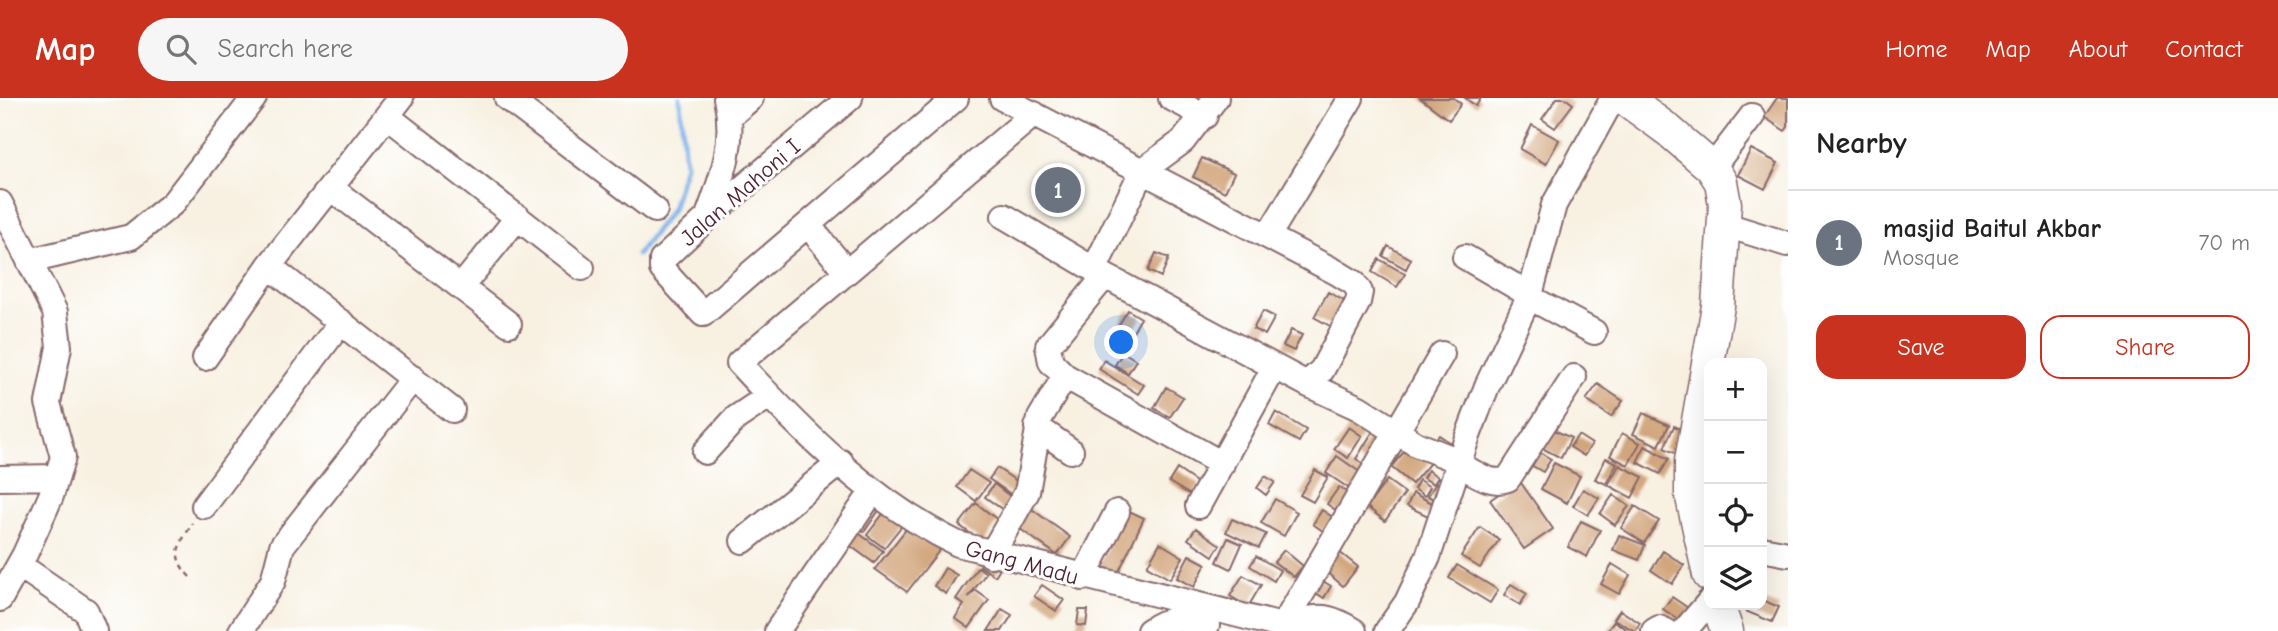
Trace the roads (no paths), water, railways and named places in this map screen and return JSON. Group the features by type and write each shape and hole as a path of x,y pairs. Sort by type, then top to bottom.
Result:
{"main road":[{"path":"1624,98 1712,168 1721,182 1726,225 1718,306 1691,461 1691,493 1704,535"},
{"path":"1720,610 1727,631"}],"street":[{"path":"29,261 131,237 173,203 254,98"},
{"path":"507,98 655,210"},
{"path":"708,217 729,153 728,107 751,98"},
{"name":"Jalan Mahoni I","path":"808,225 703,314 662,269 663,260 708,217 850,98"},
{"path":"956,98 808,225 846,271 1019,104 1354,283 1360,292 1322,370 1307,384"},
{"path":"1171,98 1211,107 1183,141 1142,171 1100,273 1048,346 1051,362 1065,376 1222,464"},
{"path":"1268,236 1350,98"},
{"path":"1387,631 1407,602 1428,556 1487,386 1530,296 1554,205 1613,98"},
{"path":"205,358 270,266 394,107 518,218 582,268"},
{"path":"1712,168 1752,116"},
{"path":"331,188 509,324"},
{"path":"0,203 55,312 59,332 48,403 63,457 19,565 0,599"},
{"path":"1004,216 1100,273 1274,368 1359,408 1416,444 1459,462 1498,483 1508,478 1574,377"},
{"path":"461,287 518,218"},
{"path":"1726,225 1787,244"},
{"path":"1465,257 1594,332"},
{"path":"270,266 453,410"},
{"name":"Gang Madu","path":"846,271 739,363 769,396 873,491 930,531 991,555 1281,626 1322,631"},
{"path":"204,506 341,322"},
{"path":"1281,626 1443,354"},
{"path":"1198,506 1274,368"},
{"path":"991,555 1027,492 1034,464 1037,428 1065,376"},
{"path":"241,631 273,581 282,545 413,378"},
{"path":"705,452 736,418 769,396"},
{"path":"1037,428 1071,451"},
{"path":"743,541 841,462"},
{"path":"0,478 57,477"},
{"path":"777,631 873,491"},
{"path":"1083,578 1117,512"},
{"path":"1767,551 1788,555"},
{"path":"19,565 86,611 94,631"},
{"path":"1685,631 1704,608"},
{"path":"1281,626 1316,617 1331,618 1354,631"},
{"path":"1156,631 1166,619 1177,618 1229,631"},
{"path":"1654,631 1659,628 1666,631"}],"waterway":[{"path":"637,255 672,209 685,165 680,98"}],"place":[{"name":"masjid Baitul Akbar","path":"1058,190"}]}
